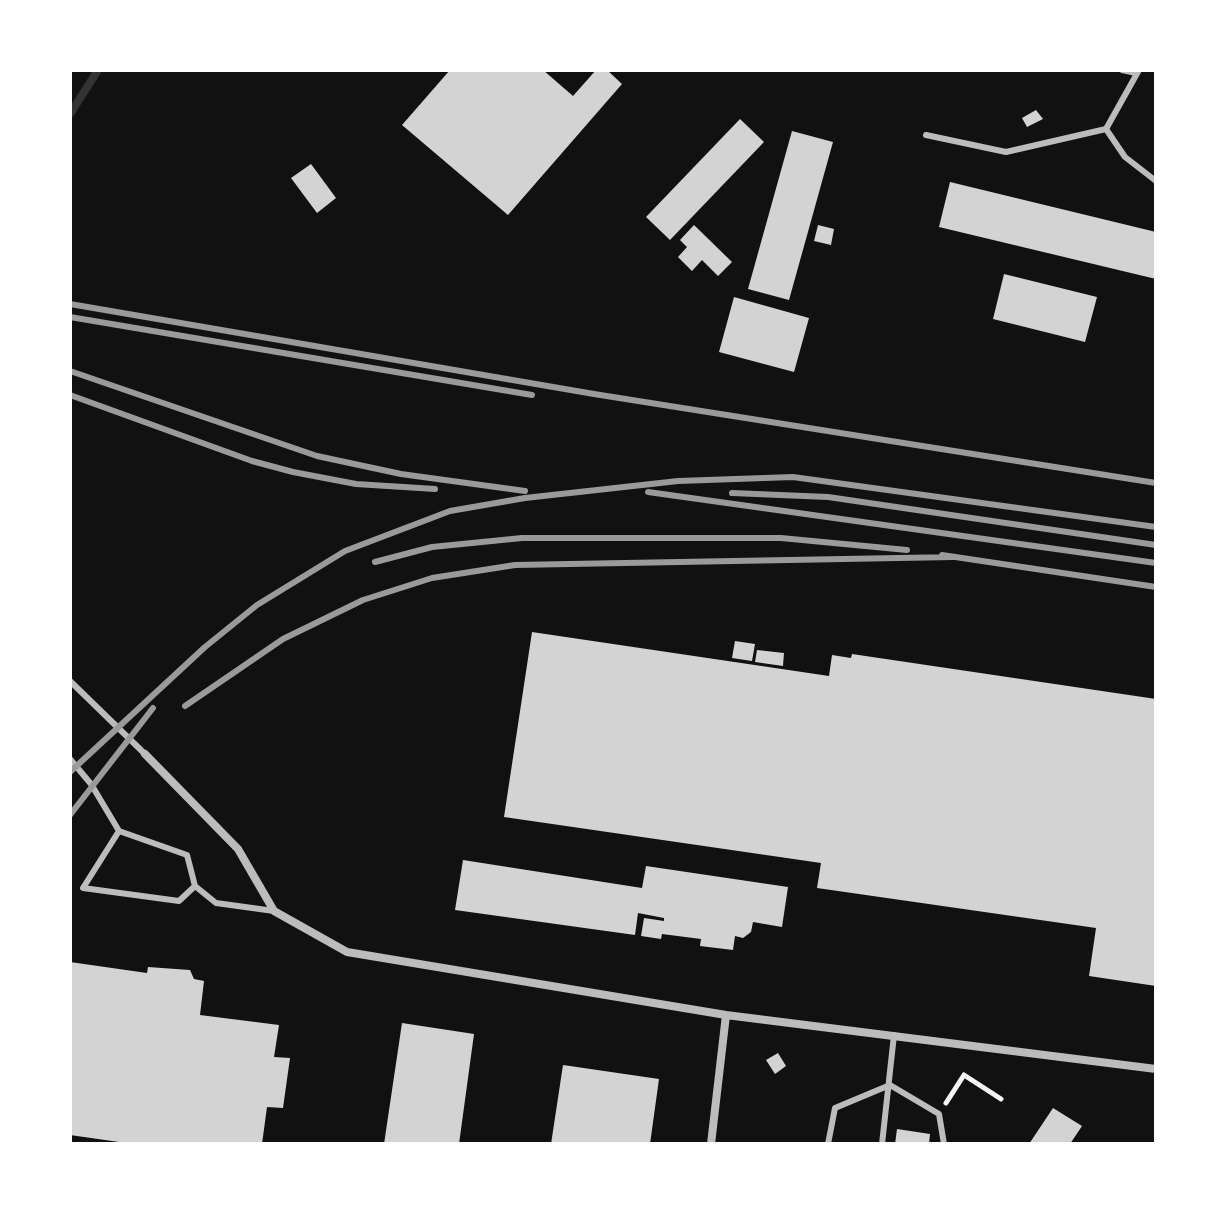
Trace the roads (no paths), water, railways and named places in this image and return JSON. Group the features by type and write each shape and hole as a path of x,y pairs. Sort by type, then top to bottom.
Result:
{"street":[{"path":"145,754 238,849 274,911 347,952 726,1015 1156,1069"},
{"path":"711,1144 726,1015"}],"lane":[{"path":"926,135 1006,152 1106,129 1137,71 1122,70"},
{"path":"1106,129 1125,157 1156,181"},
{"path":"70,681 145,754"},
{"path":"70,759 91,784 119,831 187,855 195,886 216,903 274,911"},
{"path":"119,831 83,888 179,901 195,886"},
{"path":"882,1144 894,1035"},
{"path":"890,1085 939,1114 944,1144"},
{"path":"828,1144 835,1108 890,1085"}],"waterway":[{"path":"70,114 98,70"}],"railway":[{"path":"70,304 594,394 1156,483"},
{"path":"70,317 532,395"},
{"path":"70,371 317,456 401,474 525,491"},
{"path":"70,395 252,461 293,472 356,484 435,489"},
{"path":"70,772 205,647 257,605 345,551 450,511 525,498 678,481 793,477 1156,527"},
{"path":"648,492 1156,563"},
{"path":"732,493 828,497 1156,545"},
{"path":"375,562 432,547 522,538 781,538 907,550"},
{"path":"942,555 1156,587"},
{"path":"185,706 283,639 363,600 432,578 515,565 953,557"},
{"path":"70,815 153,708"}]}
